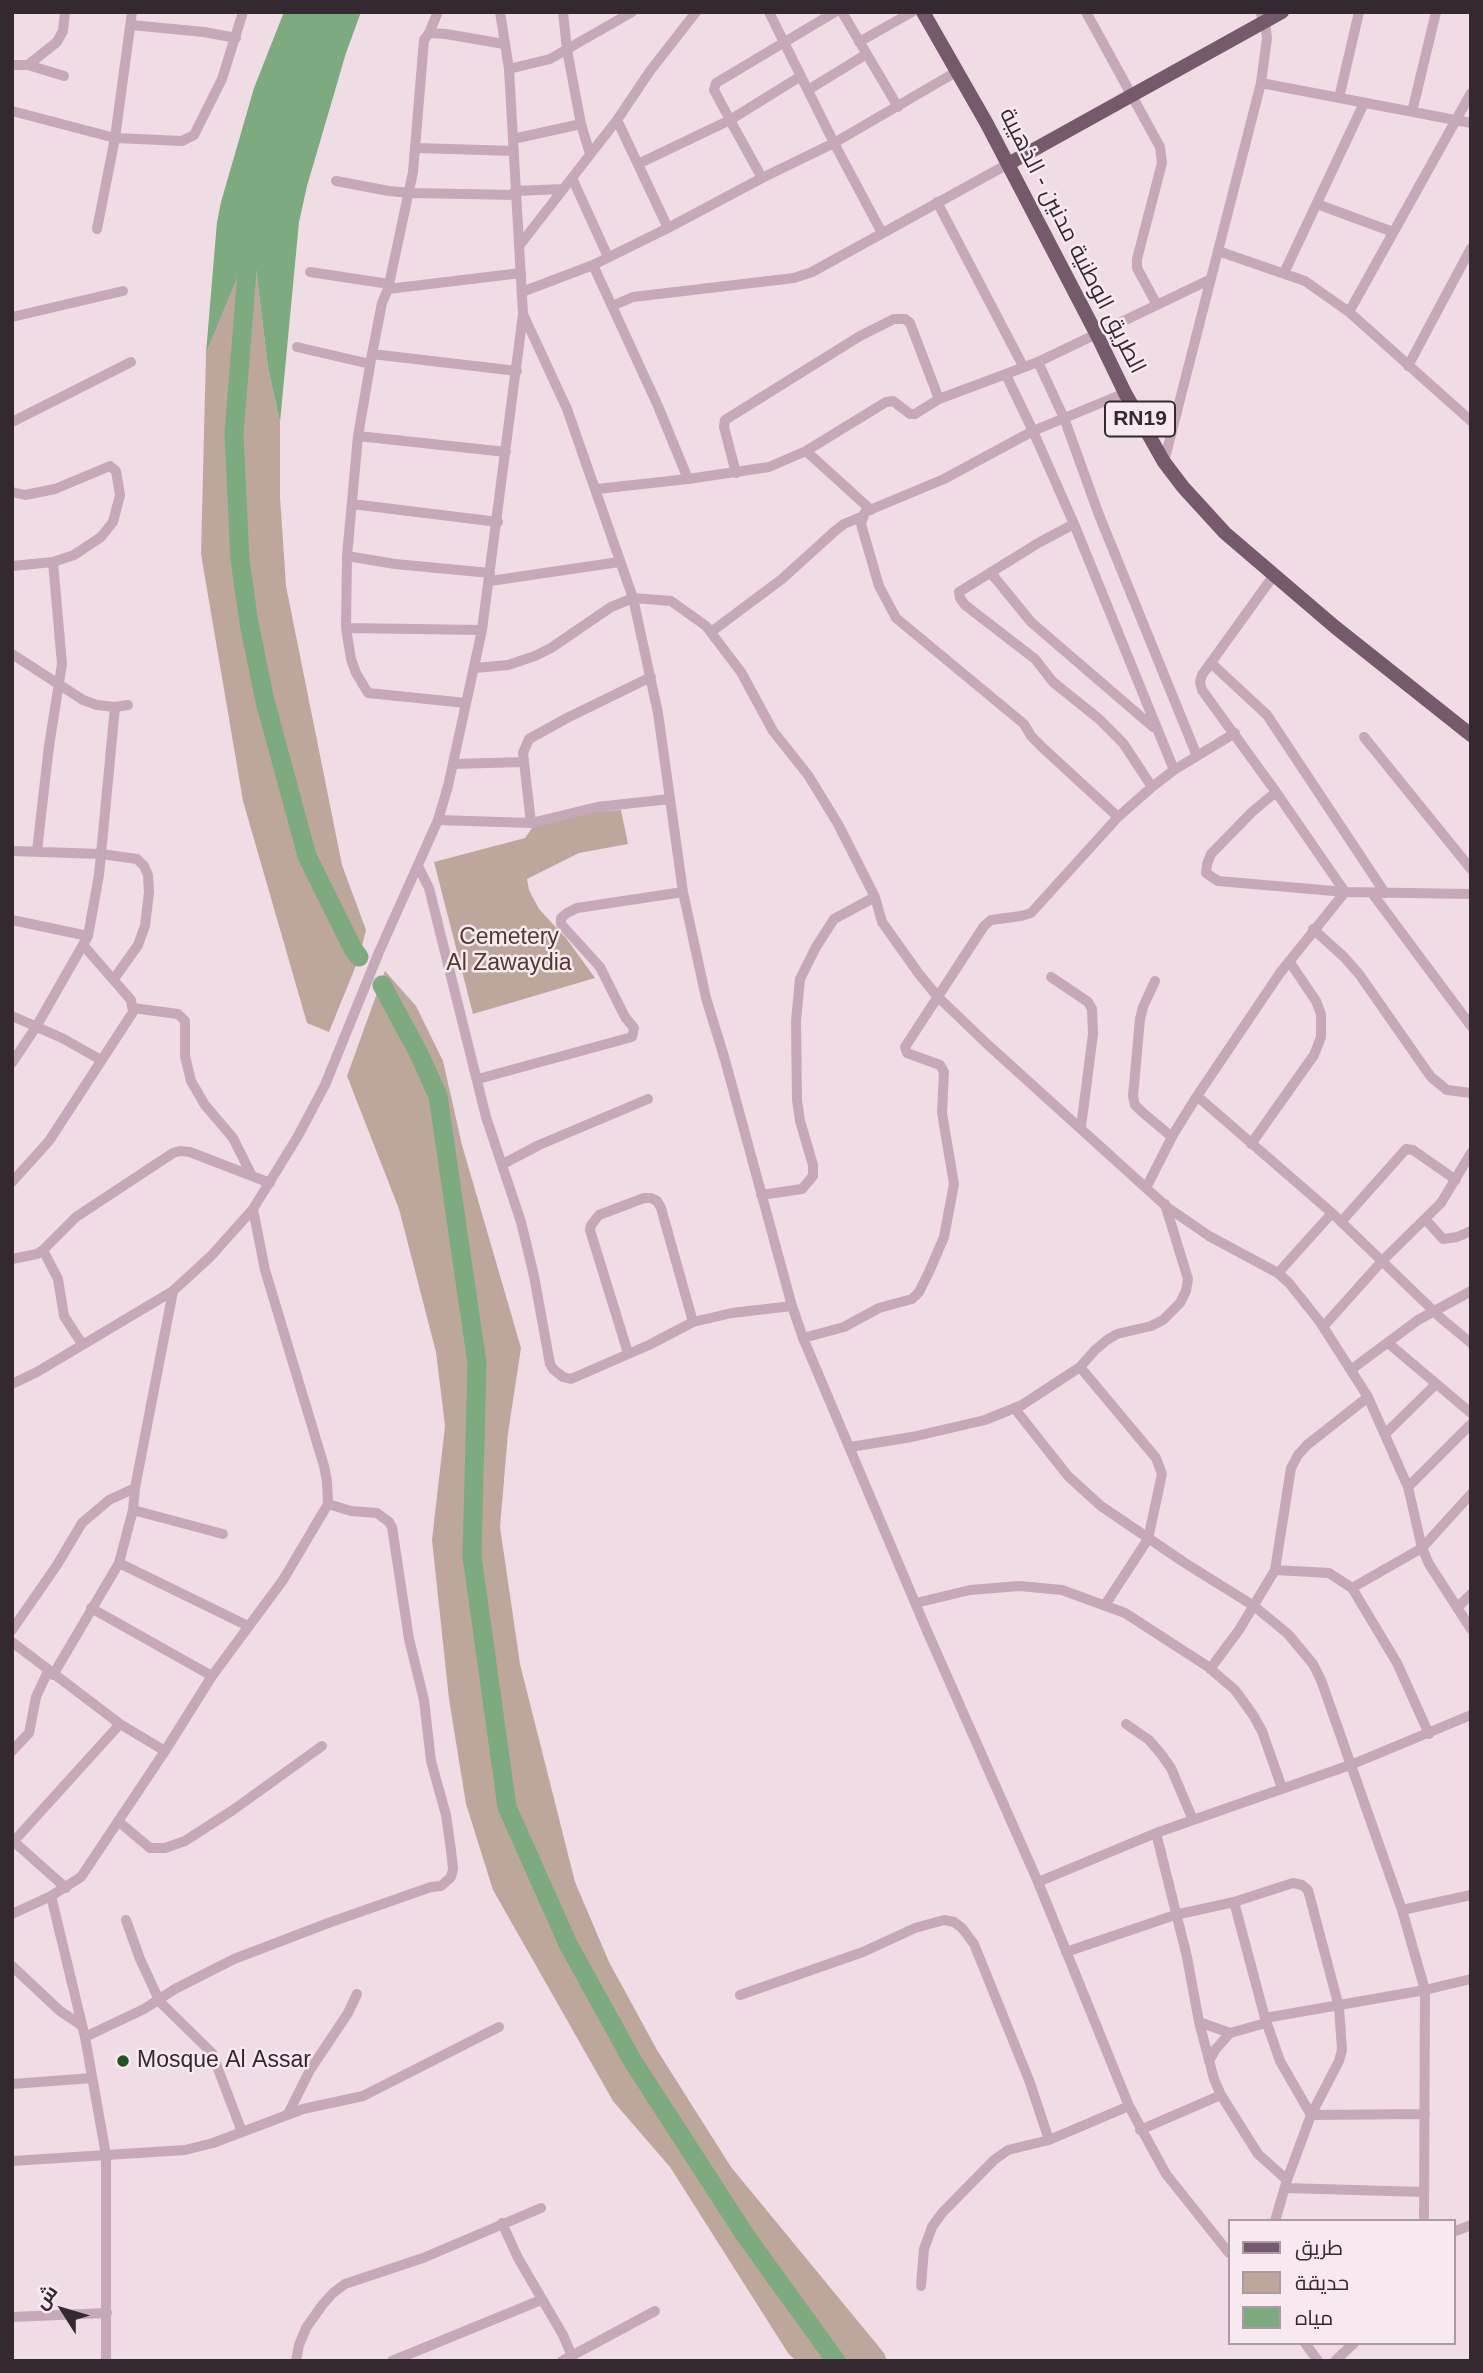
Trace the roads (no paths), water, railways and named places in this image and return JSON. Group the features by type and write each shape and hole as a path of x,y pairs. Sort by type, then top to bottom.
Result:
{"main road":[{"name":"الطريق الوطنية مدنين - الذهيبة","path":"923,12 987,124 1125,393 1164,462 1225,533 1471,735"},
{"path":"1008,164 1132,96 1262,18 1282,12"}],"street":[{"path":"28,65 57,42 63,31 65,12"},
{"path":"97,229 115,138 132,12"},
{"path":"12,111 115,138 182,141 194,135 222,79 243,12"},
{"path":"438,12 424,40 410,193 382,303 358,436 348,556 346,628 356,674 369,693 466,703"},
{"path":"12,1384 173,1290 211,1256 253,1209 325,1085 379,952 438,820 482,630 523,314 509,69 500,12"},
{"path":"564,12 567,50 581,124 590,154"},
{"path":"509,69 550,60 632,12"},
{"path":"519,246 617,120 650,71 696,12"},
{"path":"769,12 882,233"},
{"path":"762,178 714,90 716,83 835,12"},
{"path":"842,12 898,107"},
{"path":"859,42 912,12"},
{"path":"1086,12 1162,155 1137,259 1138,268 1157,305"},
{"path":"1339,98 1359,12"},
{"path":"1412,112 1436,12"},
{"path":"1164,462 1261,83 1266,47 1262,18"},
{"path":"131,25 236,38"},
{"path":"429,33 504,44"},
{"path":"808,90 865,55"},
{"path":"12,65 28,65 64,76"},
{"path":"522,292 593,265 668,228 834,143 956,72"},
{"path":"638,164 730,120 801,76"},
{"path":"1261,83 1471,123"},
{"path":"1349,312 1471,93"},
{"path":"1284,273 1364,103"},
{"path":"617,120 668,228"},
{"path":"513,139 581,124"},
{"path":"416,148 514,151"},
{"path":"612,306 633,297 794,278 811,272 1008,164"},
{"path":"572,177 608,257"},
{"path":"336,181 410,193 515,193 563,189"},
{"path":"937,202 1023,366"},
{"path":"1317,204 1393,232"},
{"path":"1408,366 1471,248"},
{"path":"1219,251 1305,281 1349,312 1470,420"},
{"path":"593,265 658,406 688,479"},
{"path":"310,272 388,287 424,287 521,273"},
{"path":"597,489 769,467 806,451 886,401 893,401 910,414 915,414 939,399 1038,362 1211,279"},
{"path":"12,317 123,291"},
{"path":"523,314 567,409 633,597 658,713 683,892 706,998 803,1338 1038,1882 1140,2130 1166,2174 1228,2252"},
{"path":"736,473 724,427 725,420 860,336 894,318 905,319 910,323 939,399"},
{"path":"297,347 371,359 517,371"},
{"path":"12,422 131,362"},
{"path":"1038,362 1064,418 1099,515 1197,756"},
{"path":"1006,375 1074,524 1174,770"},
{"path":"711,632 782,579 844,524 944,479 1033,431 1125,393"},
{"path":"358,436 506,452"},
{"path":"806,451 867,513"},
{"path":"12,492 26,495 55,489 112,467 116,471 121,495 113,522 101,537 74,555 53,562 12,566"},
{"path":"352,504 498,522"},
{"path":"867,513 860,524 873,570 896,618 995,698 1024,724 1043,748 1118,817"},
{"path":"1074,524 959,592 965,605 1027,653 1053,682 1100,719 1123,743 1152,786"},
{"path":"348,556 490,577 619,562"},
{"path":"37,851 49,746 60,685 62,642 53,562"},
{"path":"991,573 1031,622 1156,729"},
{"path":"1274,575 1202,675 1200,682 1202,690 1345,892"},
{"path":"475,668 523,662 551,648 611,607 633,597 671,601 711,632 741,672 773,731 808,775 838,824 875,897 882,922 937,996 1164,1204 1209,1236 1278,1273 1323,1327 1368,1397 1408,1487 1422,1548 1471,1629"},
{"path":"346,628 482,630"},
{"path":"12,654 83,700 97,705 128,705"},
{"path":"1211,663 1267,715 1385,893"},
{"path":"531,823 523,762 524,745 536,734 651,677"},
{"path":"12,1063 86,941 101,854 115,707"},
{"path":"803,1338 844,1327 879,1308 912,1298 919,1292 929,1272 944,1237 954,1178 942,1113 943,1068 935,1062 907,1053 905,1047 984,926 991,920 1031,913 1118,817 1152,786 1235,733"},
{"path":"1364,737 1471,869"},
{"path":"453,764 523,762"},
{"path":"1276,792 1211,854 1206,873 1218,881 1345,892 1471,894"},
{"path":"438,820 531,823 597,807 670,799"},
{"path":"12,851 101,854 137,859 144,866 148,875 149,892 145,926 138,945 114,979"},
{"path":"418,866 429,888 486,1117 503,1164 534,1276 553,1369 571,1379 694,1322 732,1313 792,1306"},
{"path":"478,1079 632,1037 634,1028 625,1017 600,967 561,924 561,918 578,908 683,892"},
{"path":"1146,1188 1197,1096 1289,961 1345,892"},
{"path":"1372,893 1471,1026"},
{"path":"761,1195 802,1189 813,1176 813,1164 800,1121 797,1100 796,1020 800,979 834,919 875,897"},
{"path":"12,920 86,941 131,1000 134,1008 117,1039 48,1141 12,1182"},
{"path":"1313,929 1344,957 1359,975 1431,1077 1447,1090 1471,1093"},
{"path":"1251,1144 1314,1055 1321,1037 1321,1014 1316,1001 1289,961"},
{"path":"1051,977 1088,1002 1092,1009 1093,1034 1081,1127"},
{"path":"1154,981 1140,1019 1133,1096 1135,1105 1172,1137"},
{"path":"12,1005 14,1017 70,1042 101,1060"},
{"path":"134,1008 178,1014 183,1018 186,1026 185,1056 191,1081 205,1105 233,1138 253,1176"},
{"path":"1197,1096 1332,1213 1433,1311 1471,1343"},
{"path":"503,1164 539,1145 648,1099"},
{"path":"1341,1222 1403,1150 1413,1150 1456,1180"},
{"path":"12,1259 43,1250 76,1217 173,1153 190,1152 270,1183"},
{"path":"1323,1327 1382,1261 1441,1203 1470,1155"},
{"path":"628,1353 590,1230 599,1215 644,1198 657,1201 694,1322"},
{"path":"850,1447 956,1428 1014,1409 1080,1367 1107,1340 1117,1334 1151,1326 1173,1312 1181,1303 1188,1279 1164,1204"},
{"path":"12,1914 66,1888 81,1877 212,1676 283,1580 328,1504 324,1466 265,1270 253,1209"},
{"path":"1278,1273 1332,1213"},
{"path":"1426,1220 1443,1239 1471,1231"},
{"path":"43,1250 58,1279 64,1316 82,1344"},
{"path":"12,1751 29,1733 36,1697 119,1563 133,1510 173,1290"},
{"path":"1352,1369 1433,1311 1471,1291"},
{"path":"1388,1343 1471,1413"},
{"path":"1080,1367 1160,1465 1162,1474 1148,1539 1105,1605"},
{"path":"1385,1434 1436,1384"},
{"path":"1210,1669 1254,1606 1275,1570 1294,1461 1307,1445 1368,1397"},
{"path":"1014,1409 1068,1476 1087,1494 1148,1539 1254,1606 1287,1634 1313,1664 1333,1707 1353,1764 1402,1910 1425,1990 1424,2219"},
{"path":"1408,1487 1471,1424"},
{"path":"12,1630 82,1523 109,1500 135,1488"},
{"path":"1352,1588 1422,1548 1471,1494"},
{"path":"85,2037 144,2009 234,1959 331,1922 441,1885 451,1877 453,1869 446,1815 431,1761 424,1700 409,1639 392,1528 389,1521 377,1513 351,1511 328,1504"},
{"path":"133,1510 223,1534"},
{"path":"119,1563 248,1626"},
{"path":"1275,1570 1329,1573 1352,1588 1397,1663 1429,1734"},
{"path":"916,1603 970,1590 1008,1586 1062,1590 1125,1613 1210,1669 1235,1690 1253,1716 1269,1750 1282,1788"},
{"path":"1457,1608 1471,1594"},
{"path":"91,1608 212,1676"},
{"path":"12,1642 120,1724 165,1751"},
{"path":"1038,1882 1156,1833 1353,1764 1471,1715"},
{"path":"66,1888 13,1840 120,1724"},
{"path":"1126,1724 1149,1740 1171,1768 1193,1820"},
{"path":"118,1821 150,1848 165,1848 185,1841 322,1746"},
{"path":"1156,1833 1187,1957 1209,2061 1221,2095 1258,2154 1286,2184 1424,2192"},
{"path":"1066,1952 1175,1916 1293,1884 1305,1886 1339,2007 1342,2055 1311,2115 1276,2219"},
{"path":"1402,1910 1471,1895"},
{"path":"51,1896 85,2037 106,2155 106,2361"},
{"path":"1234,1902 1265,2021 1280,2061 1311,2115"},
{"path":"127,1920 139,1959 158,1999 212,2053 242,2132"},
{"path":"740,1995 863,1952 915,1928 944,1920 954,1922 974,1944 985,1969 1029,2080 1049,2140"},
{"path":"12,1966 60,2011 81,2025"},
{"path":"1209,2061 1230,2034 1265,2021 1471,1979"},
{"path":"288,2114 310,2070 348,2013 357,1994"},
{"path":"1199,2022 1230,2034"},
{"path":"12,2161 185,2150 303,2109 363,2096 499,2026"},
{"path":"12,2084 92,2078"},
{"path":"1140,2130 1221,2095"},
{"path":"921,2286 921,2267 927,2237 942,2213 994,2160 1008,2150 1049,2140 1129,2106"},
{"path":"1311,2115 1424,2114"},
{"path":"296,2361 306,2328 332,2293 345,2284 423,2258 541,2207"},
{"path":"502,2223 541,2300 563,2335 567,2358 655,2311"},
{"path":"392,2361 541,2300"},
{"path":"12,2317 107,2314"},
{"path":"1306,2345 1318,2361"},
{"path":"1335,2361 1352,2345"}],"water":[{"path":"284,12 361,12 346,53 299,222 280,422 268,368 256,268 249,248 206,353 221,202 254,88"}],"waterway":[{"path":"251,221 234,434 240,560 249,623 265,701 307,856 359,957"},
{"path":"382,985 438,1096 477,1363 472,1556 507,1807 568,1944 632,2060 745,2235 836,2361"}],"place":[{"name":"Mosque Al Assar","path":"123,2061"}],"park label":[{"name":"Cemetery Al Zawaydia","path":"509,951"}]}
